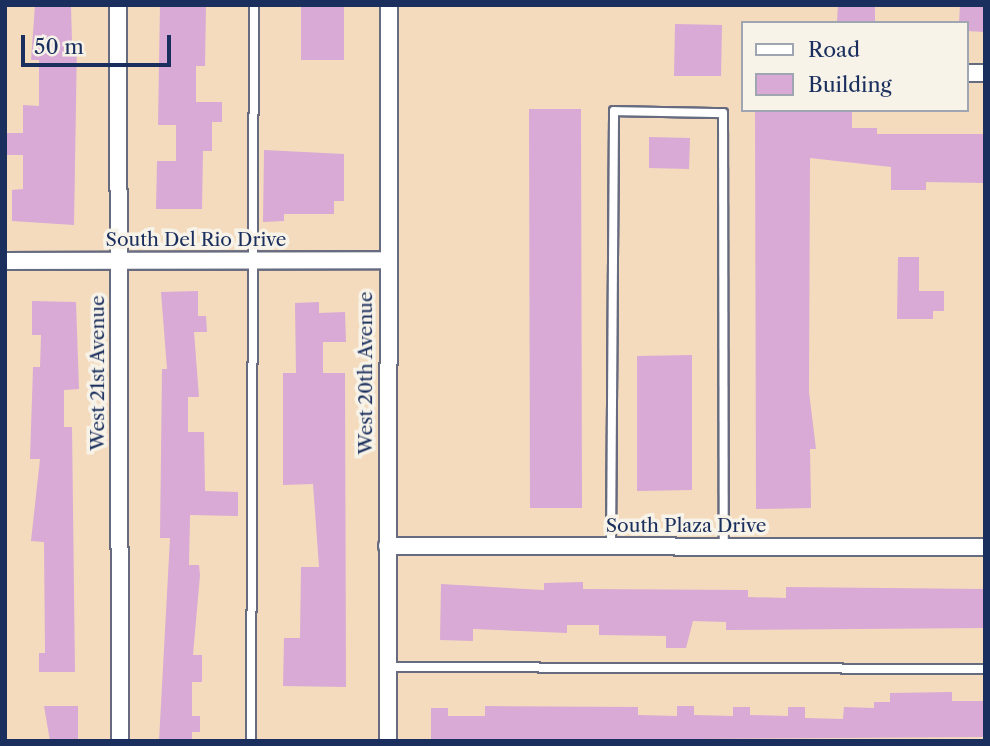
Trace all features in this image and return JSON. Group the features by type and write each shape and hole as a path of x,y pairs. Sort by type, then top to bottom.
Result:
{"street":[{"name":"West 21st Avenue","path":"118,5 120,741"},
{"name":"West 20th Avenue","path":"388,741 389,5"},
{"name":"South Del Rio Drive","path":"5,261 388,260"},
{"name":"South Plaza Drive","path":"387,547 985,547"}],"lane":[{"path":"251,741 254,5"},
{"path":"611,547 614,111 723,113 724,547"},
{"path":"387,667 985,669"}],"building":[{"path":"35,5 71,5 72,42 77,42 74,225 12,221 12,190 23,189 23,155 5,155 5,133 23,133 23,105 39,106 39,60 31,60"},
{"path":"160,5 206,5 205,66 196,66 196,102 222,102 222,122 212,122 212,151 203,151 202,209 156,209 157,161 176,161 176,125 158,125"},
{"path":"301,5 344,5 344,60 301,60"},
{"path":"838,5 875,5 875,21 837,21"},
{"path":"960,5 985,5 985,32 969,31 969,21 959,21"},
{"path":"675,24 722,25 721,76 674,76"},
{"path":"529,109 581,109 582,508 530,508"},
{"path":"755,112 852,112 852,128 877,128 877,134 985,134 985,183 926,182 926,190 891,190 891,167 810,158 809,392 816,449 810,449 811,508 756,509"},
{"path":"649,137 690,138 689,169 649,168"},
{"path":"264,150 344,154 344,201 334,201 334,214 284,214 284,221 263,222"},
{"path":"898,257 919,257 919,291 944,291 944,311 933,311 933,319 897,319"},
{"path":"198,291 198,316 206,316 207,332 194,332 199,397 188,397 188,432 204,432 205,491 238,492 238,516 190,515 189,565 199,565 200,575 193,655 202,655 202,682 192,682 192,716 200,716 200,732 192,732 192,741 159,741 170,538 160,538 162,369 167,369 161,292"},
{"path":"32,301 76,302 79,389 64,390 64,427 72,427 75,672 39,672 39,653 45,653 44,542 31,541 40,459 30,459 33,367 40,367 41,335 32,335"},
{"path":"319,302 319,313 345,312 346,342 323,342 323,373 345,373 346,687 283,686 284,638 300,638 301,567 319,567 313,484 283,485 283,373 296,373 295,303"},
{"path":"692,355 692,490 637,491 637,356"},
{"path":"583,582 583,589 748,590 748,597 786,598 786,587 985,589 985,628 726,630 726,622 693,621 686,648 666,648 666,636 599,635 599,625 567,625 567,633 473,629 473,641 440,640 441,584 544,590 544,583"},
{"path":"952,692 952,701 985,701 985,737 431,741 431,708 448,708 448,716 485,716 485,706 638,707 638,715 677,716 677,706 694,706 694,715 733,716 733,707 750,707 750,715 788,716 788,707 805,707 805,718 843,719 844,707 874,708 874,702 890,702 890,693"},
{"path":"44,706 78,706 78,741 50,741"}]}
